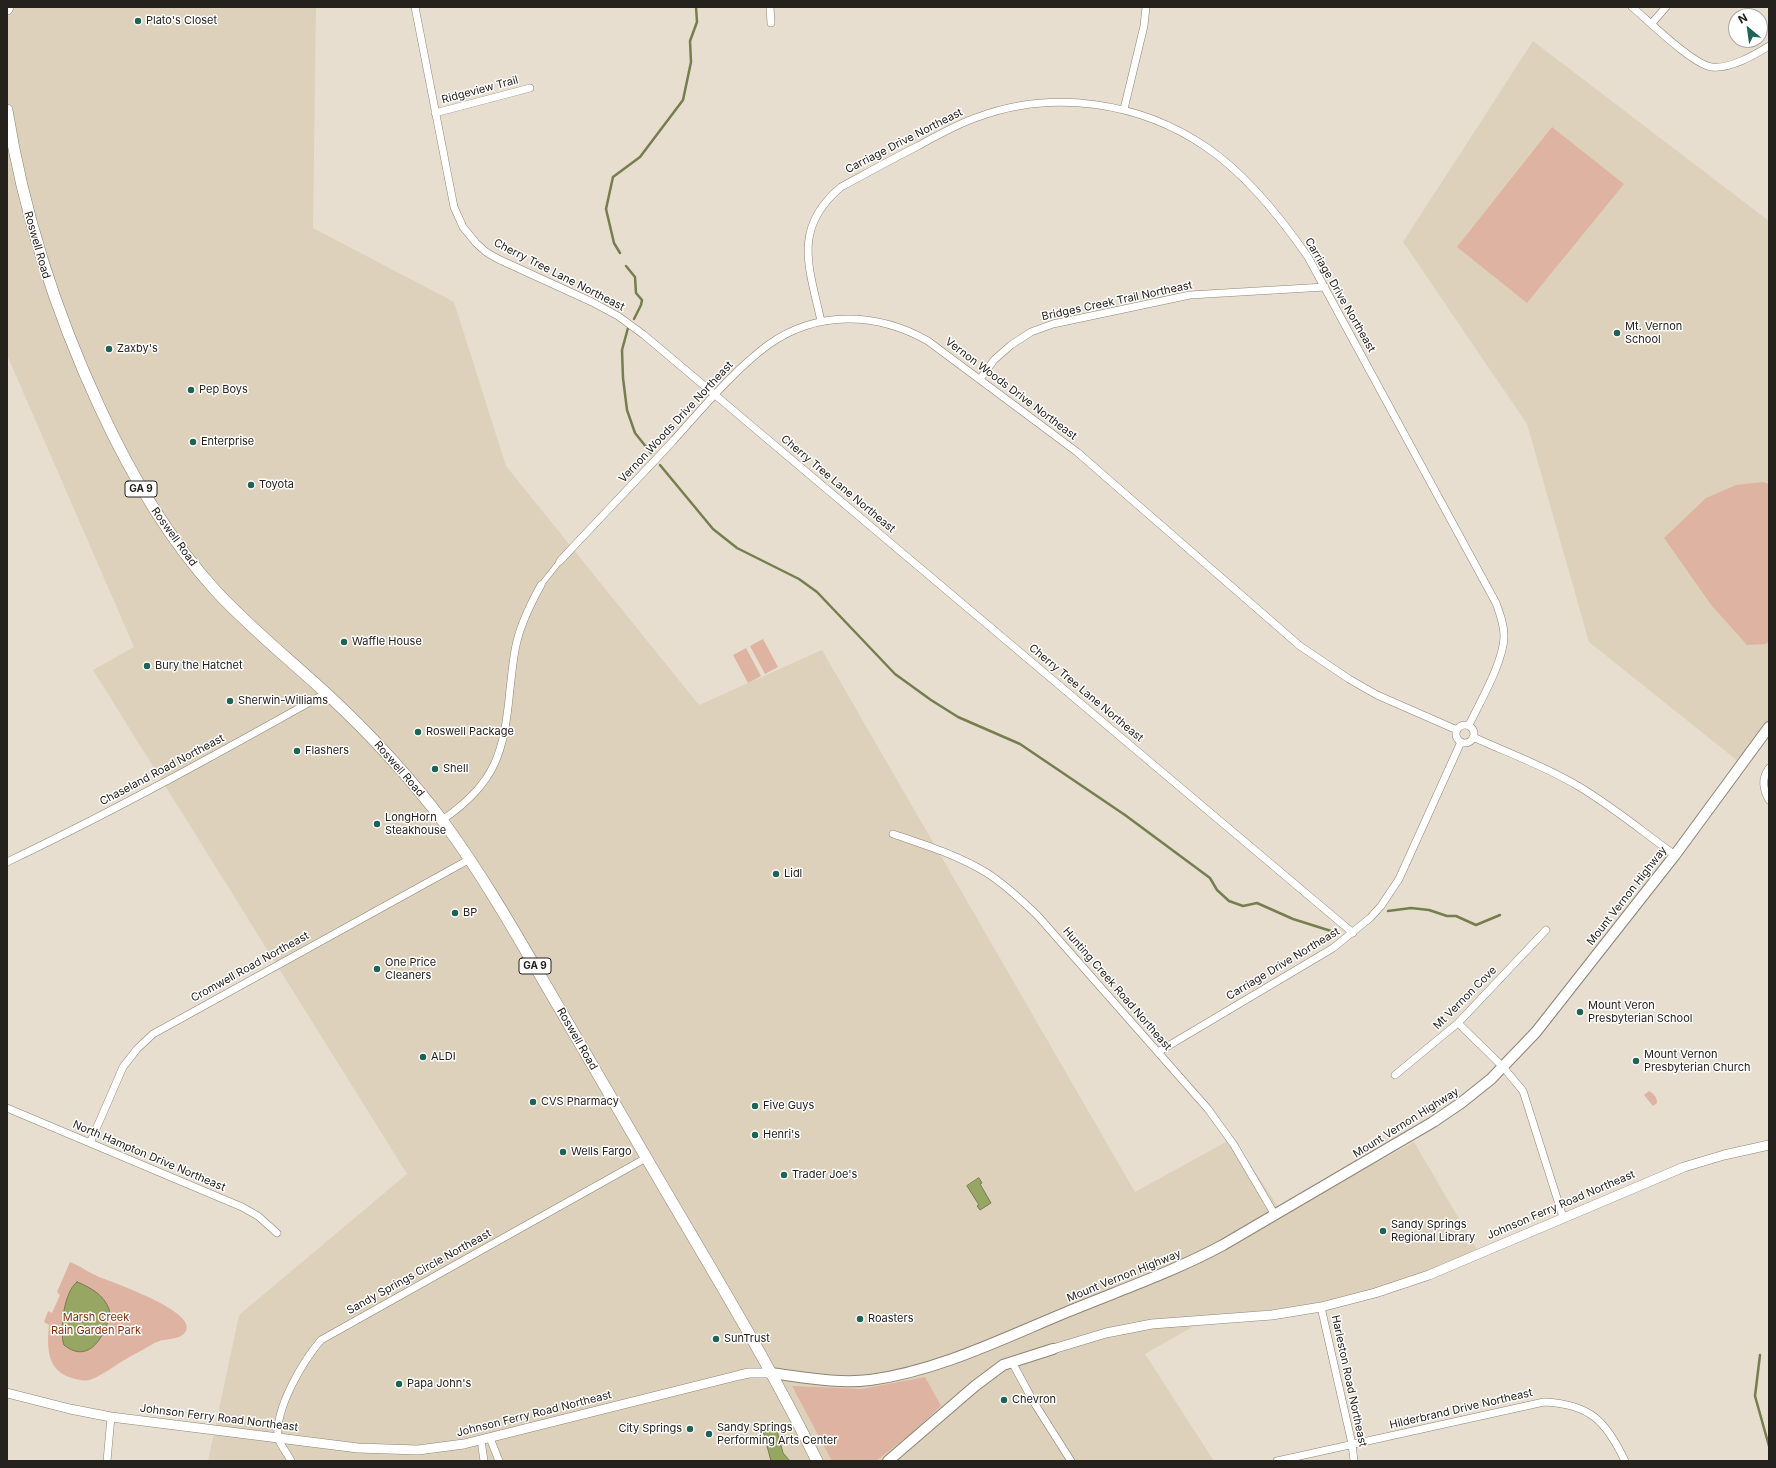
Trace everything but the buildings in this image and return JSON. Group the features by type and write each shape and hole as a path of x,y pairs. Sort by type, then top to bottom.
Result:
{"main road":[{"name":"Roswell Road","path":"7,110 21,185 39,254 72,347 120,450 154,509 182,550 214,589 265,640 326,693 378,744 442,820 470,859 516,932 770,1373 817,1461"},
{"name":"Mount Vernon Highway","path":"1057,1316 1191,1262 1275,1215 1434,1122 1461,1103 1503,1067 1536,1032 1675,855 1769,727"},
{"name":"Johnson Ferry Road Northeast","path":"770,1373 834,1381 870,1380 930,1366 1029,1329 1057,1316"},
{"path":"888,1461 975,1386 1003,1365 1053,1349"}],"street":[{"name":"Cherry Tree Lane Northeast","path":"415,7 454,207 463,227 476,243 498,259 592,302 618,316 644,335 1353,933"},
{"path":"770,7 771,23"},
{"path":"1124,109 1144,26 1146,7"},
{"path":"1632,7 1700,63 1713,67 1736,64 1769,46"},
{"path":"1652,23 1666,7"},
{"name":"Ridgeview Trail","path":"435,113 530,88"},
{"name":"Carriage Drive Northeast","path":"822,321 808,263 808,239 812,224 819,210 829,197 841,186 955,126 998,110 1031,104 1061,102 1095,104 1124,109 1180,130 1206,147 1230,166 1249,184 1293,235 1308,257 1492,596 1501,616 1504,635 1501,656 1469,726"},
{"name":"Bridges Creek Trail Northeast","path":"980,379 994,360 1011,344 1031,332 1053,324 1190,295 1325,287"},
{"name":"Vernon Woods Drive Northeast","path":"560,561 715,395 749,360 769,345 795,330 822,321 864,320 885,323 901,328 928,341 1077,452 1300,646 1349,679 1378,695 1457,730"},
{"path":"442,820 457,810 472,796 491,772 498,757 506,728 513,662 517,641 526,612 541,585 560,561"},
{"name":"Chaseland Road Northeast","path":"7,862 120,805 326,693"},
{"path":"1464,725 1469,726 1473,730 1474,737 1468,742 1461,742 1457,736 1457,730 1464,725"},
{"path":"1474,737 1547,770 1577,786 1609,806 1675,855"},
{"name":"Carriage Drive Northeast","path":"1158,1052 1333,948 1353,933 1381,906 1399,879 1461,742"},
{"path":"1769,768 1765,774 1764,790 1769,800"},
{"name":"Hunting Creek Road Northeast","path":"893,834 962,859 987,873 1011,891 1037,915 1222,1127 1275,1215"},
{"name":"Cromwell Road Northeast","path":"90,1143 123,1067 137,1048 153,1034 470,859"},
{"name":"Mt Vernon Cove","path":"1395,1075 1458,1023 1546,930"},
{"path":"1458,1023 1503,1067 1523,1091 1563,1218"},
{"name":"North Hampton Drive Northeast","path":"7,1108 242,1207 258,1216 277,1233"},
{"name":"Johnson Ferry Road Northeast","path":"1053,1349 1099,1335 1152,1324 1224,1320 1272,1315 1322,1307 1375,1293 1429,1275 1684,1167 1724,1155 1769,1145"},
{"name":"Sandy Springs Circle Northeast","path":"278,1438 285,1400 308,1356 321,1340 646,1158"},
{"name":"Harleston Road Northeast","path":"1322,1307 1352,1444 1354,1461"},
{"path":"1012,1362 1033,1401 1071,1461"},
{"name":"Johnson Ferry Road Northeast","path":"7,1393 70,1409 111,1416 358,1448 379,1448 387,1450 454,1446 740,1375 749,1373 770,1373"},
{"name":"Hilderbrand Drive Northeast","path":"1277,1461 1533,1403 1544,1402 1562,1403 1577,1407 1591,1414 1611,1435 1625,1461"},
{"path":"106,1461 111,1416"},
{"path":"278,1438 291,1461"},
{"path":"490,1438 499,1461"},
{"path":"481,1440 484,1461"}],"shaded area":[{"path":"7,7 316,7 313,228 454,302 506,466 699,705 822,650 1135,1192 1233,1138 1283,1214 1414,1142 1482,1258 1309,1312 1201,1322 1145,1354 1214,1461 208,1461 239,1315 407,1174 93,670 134,647 7,355"},
{"name":"Mt. Vernon School","path":"1533,41 1769,221 1769,730 1744,766 1589,642 1527,424 1403,242"},
{"path":"979,1178 982,1183 980,1184 991,1203 980,1210 977,1206 979,1205 967,1186"},
{"path":"77,1282 92,1289 100,1296 107,1304 110,1313 104,1331 96,1344 85,1351 79,1352 64,1345 62,1331 62,1321 66,1302 69,1294"},
{"path":"776,1427 783,1453 790,1461 771,1461 763,1431"}],"green space":[{"path":"1552,127 1624,184 1527,303 1457,247"},
{"path":"1763,482 1769,484 1769,641 1766,644 1747,645 1712,606 1664,538 1706,498 1736,485"},
{"path":"763,639 778,667 765,674 750,646"},
{"path":"746,648 761,676 748,683 733,655"},
{"path":"1649,1091 1656,1099 1657,1103 1653,1106 1644,1095"},
{"name":"Marsh Creek Rain Garden Park","path":"70,1262 97,1276 151,1298 166,1306 179,1315 186,1323 186,1331 179,1337 157,1342 92,1379 82,1380 63,1375 57,1370 50,1357 48,1341 49,1325 44,1322 48,1311 52,1313 60,1295 57,1292"},
{"path":"925,1377 941,1406 912,1433 876,1461 832,1461 792,1386 862,1389"}],"waterway":[{"path":"620,253 614,243 606,209 613,177 640,157 683,100 691,62 690,41 697,22 696,7"},
{"path":"626,266 635,277 636,293 642,300 634,319"},
{"path":"628,328 622,350 623,378 627,410 635,433 651,453"},
{"path":"660,465 713,529 737,548 799,579 817,592 895,674 931,700 958,717 1020,744 1125,815 1210,878 1217,890 1229,901 1243,906 1257,903 1293,919 1331,931"},
{"path":"1388,911 1411,908 1429,910 1447,916 1456,916 1476,925 1500,915"},
{"path":"1760,1355 1755,1396 1769,1446"}],"place":[{"name":"Plato's Closet","path":"138,21"},
{"name":"Mt. Vernon School","path":"1617,333"},
{"name":"Zaxby's","path":"109,349"},
{"name":"Pep Boys","path":"191,390"},
{"name":"Enterprise","path":"193,442"},
{"name":"Toyota","path":"251,485"},
{"name":"Waffle House","path":"344,642"},
{"name":"Bury the Hatchet","path":"147,666"},
{"name":"Sherwin-Williams","path":"230,701"},
{"name":"Roswell Package","path":"418,732"},
{"name":"Flashers","path":"297,751"},
{"name":"Shell","path":"435,769"},
{"name":"LongHorn Steakhouse","path":"377,824"},
{"name":"Lidl","path":"776,874"},
{"name":"BP","path":"455,913"},
{"name":"One Price Cleaners","path":"377,969"},
{"name":"Mount Veron Presbyterian School","path":"1580,1012"},
{"name":"ALDI","path":"423,1057"},
{"name":"Mount Vernon Presbyterian Church","path":"1636,1061"},
{"name":"CVS Pharmacy","path":"533,1102"},
{"name":"Five Guys","path":"755,1106"},
{"name":"Henri's","path":"755,1135"},
{"name":"Wells Fargo","path":"563,1152"},
{"name":"Trader Joe's","path":"784,1175"},
{"name":"Sandy Springs Regional Library","path":"1383,1231"},
{"name":"Roasters","path":"860,1319"},
{"name":"SunTrust","path":"716,1339"},
{"name":"Papa John's","path":"399,1384"},
{"name":"Chevron","path":"1004,1400"},
{"name":"City Springs","path":"690,1429"},
{"name":"Sandy Springs Performing Arts Center","path":"709,1434"}]}
